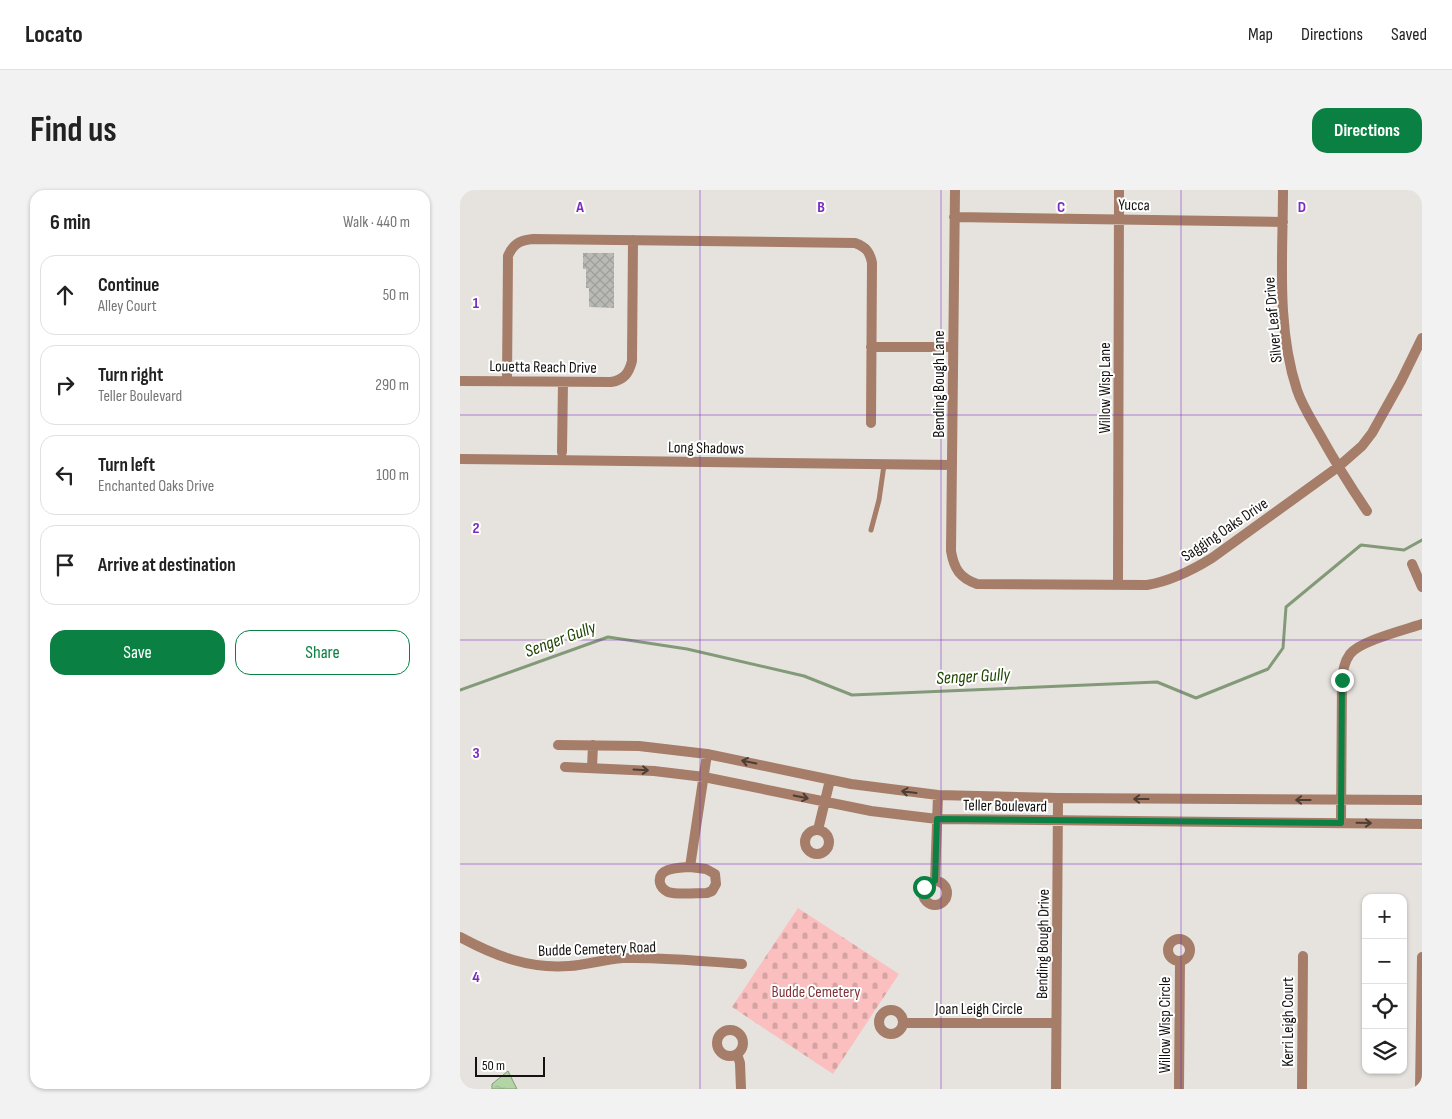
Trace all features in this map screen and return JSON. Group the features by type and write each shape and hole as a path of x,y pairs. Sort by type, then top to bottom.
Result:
{"street":[{"name":"Bending Bough Lane","path":"955,190 951,551 954,564 960,576"},
{"name":"Willow Wisp Lane","path":"1118,585 1119,190"},
{"name":"Silver Leaf Drive","path":"1283,190 1282,304 1286,348 1297,390 1304,407 1338,467 1366,511"},
{"name":"Yucca","path":"954,216 1283,222"},
{"path":"506,381 507,263 508,256 514,245 521,241 533,239 847,242 861,245 869,252 872,263 871,423"},
{"name":"Louetta Reach Drive","path":"460,381 611,382 625,376 629,371 632,361 633,240"},
{"name":"Sagging Oaks Drive","path":"960,576 971,582 984,584 1147,585 1164,582 1194,569 1212,558 1350,457 1372,433 1422,338"},
{"path":"871,347 953,347"},
{"path":"562,452 563,382"},
{"name":"Long Shadows","path":"460,459 952,465"},
{"path":"1412,564 1422,587"},
{"path":"1341,823 1342,680 1346,660 1351,652 1360,645 1422,624"},
{"name":"Teller Boulevard","path":"558,745 639,746 707,754 852,784 938,795 1058,798 1422,800"},
{"path":"592,768 593,746"},
{"path":"690,867 707,754"},
{"name":"Teller Boulevard","path":"564,767 654,771 704,777 871,811 937,819 1422,824"},
{"path":"818,830 830,780"},
{"path":"935,881 938,795"},
{"name":"Bending Bough Drive","path":"1056,1089 1058,798"},
{"path":"690,867 706,869 715,874 716,884 712,891 707,893 670,893 661,886 661,877 668,870 690,867"},
{"name":"Budde Cemetery Road","path":"460,937 513,961 546,967 635,958 742,964"},
{"name":"Kerri Leigh Court","path":"1302,1089 1303,956"},
{"path":"1420,1089 1422,957"},
{"name":"Willow Wisp Circle","path":"1179,1089 1180,961"},
{"name":"Joan Leigh Circle","path":"902,1023 1056,1023"},
{"path":"738,1054 741,1089"}],"lane":[{"path":"872,530 884,465"}],"green space":[{"name":"Budde Cemetery","path":"798,908 899,974 833,1074 732,1007"}],"water":[{"path":"508,1071 517,1089 492,1089 492,1084"}],"building":[{"path":"583,253 614,253 614,308 589,307 589,288 586,288 586,269 583,269"}],"waterway":[{"name":"Senger Gully","path":"460,690 608,637 687,649 804,676 852,695 1157,682 1196,698 1268,669 1283,648 1286,607 1361,545 1404,550 1422,540"}],"route":[{"path":"924,887 930,882 935,881 937,819 1341,823 1342,680"}]}
